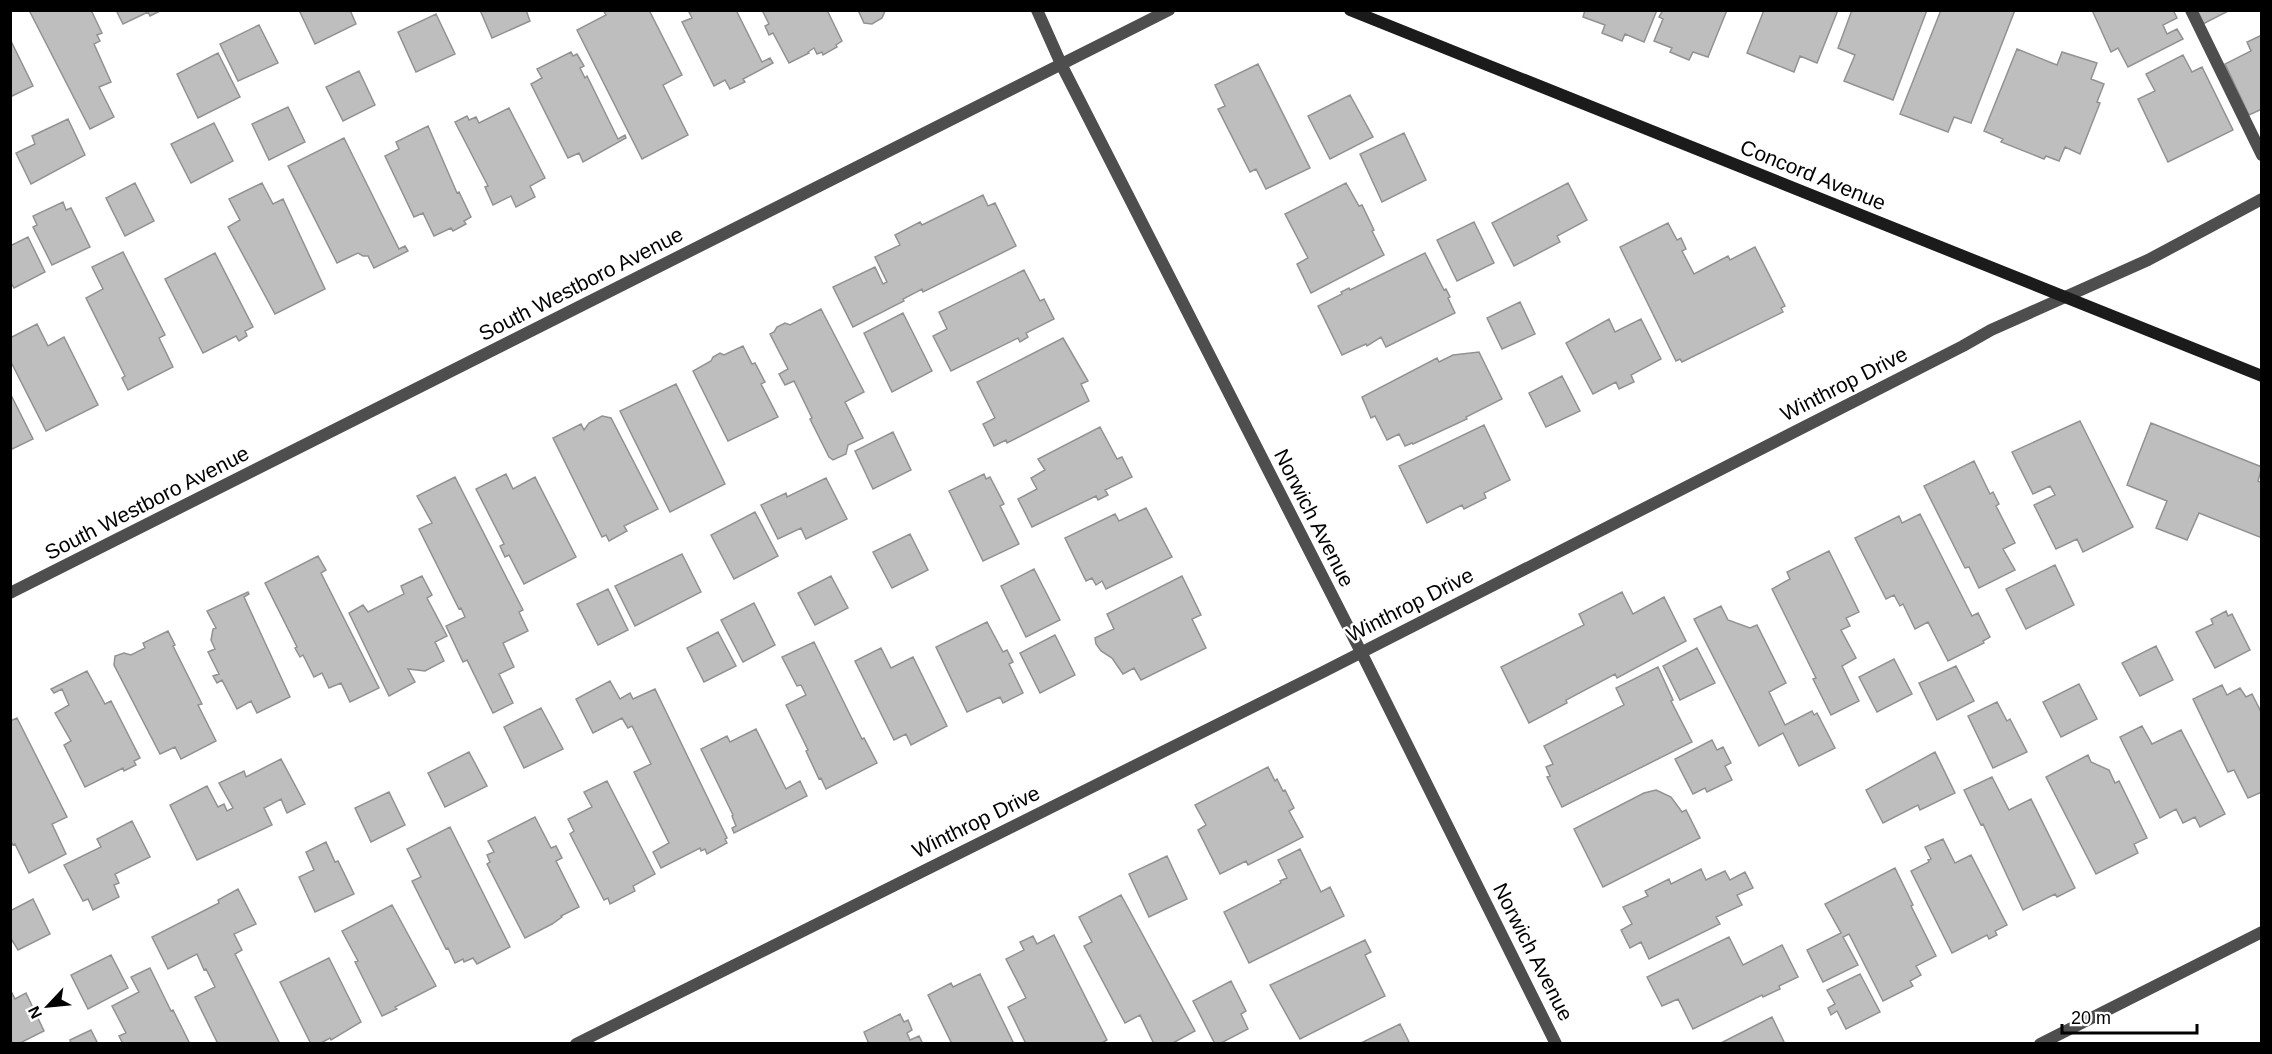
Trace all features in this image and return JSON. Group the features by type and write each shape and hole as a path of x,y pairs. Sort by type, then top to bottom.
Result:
{"street":[{"name":"Norwich Avenue","path":"1037,10 1062,66 1361,652 1556,1044"},
{"name":"South Westboro Avenue","path":"10,593 1012,88 1062,66 1169,10"},
{"name":"Concord Avenue","path":"1350,10 2262,376"},
{"path":"2191,10 2262,154"},
{"name":"Winthrop Drive","path":"576,1044 1361,652 1963,346 1990,330 2148,260 2262,200"},
{"path":"2040,1044 2262,932"}],"building":[{"path":"29,10 91,10 102,33 97,35 100,41 94,44 111,82 99,87 114,117 90,129"},
{"path":"116,10 162,10 150,16 148,12 123,24"},
{"path":"299,10 350,10 356,24 315,44"},
{"path":"480,10 526,10 530,21 492,38"},
{"path":"603,10 649,10 682,75 663,85 688,135 642,159 577,30 606,15"},
{"path":"688,10 736,10 762,62 770,58 773,63 743,79 745,82 730,89 725,80 714,86 682,22 692,18"},
{"path":"762,10 827,10 842,41 836,45 837,47 823,55 822,52 817,54 814,48 789,63 773,33 769,35 765,26 769,24"},
{"path":"858,10 885,11 882,18 872,24 864,23"},
{"path":"1585,10 1657,10 1644,42 1625,34 1622,41 1602,33 1605,25 1583,17"},
{"path":"1663,10 1727,10 1708,57 1693,52 1689,60 1670,52 1672,48 1654,41 1663,19 1659,17"},
{"path":"1764,10 1838,10 1817,63 1800,56 1794,72 1747,53"},
{"path":"1852,10 1927,10 1893,100 1844,81 1855,55 1838,48"},
{"path":"1941,10 2015,10 1971,123 1954,117 1948,132 1900,114"},
{"path":"2092,10 2173,10 2177,18 2163,25 2167,34 2177,29 2183,39 2128,67 2118,48 2111,52"},
{"path":"2196,10 2230,10 2203,24"},
{"path":"436,14 455,54 416,72 398,32"},
{"path":"259,25 278,63 238,81 220,44"},
{"path":"2262,35 2262,109 2249,115 2225,64 2251,51 2247,42"},
{"path":"10,39 33,86 10,97"},
{"path":"2017,49 2057,65 2062,52 2097,63 2091,79 2104,84 2097,102 2100,103 2080,154 2065,147 2059,161 2046,156 2044,159 2001,142 2003,139 1984,131"},
{"path":"571,52 573,56 577,54 584,66 580,68 585,78 587,76 618,139 625,135 626,138 583,162 579,153 568,158 531,84 542,78 537,69"},
{"path":"218,53 240,97 198,118 177,74"},
{"path":"2183,55 2192,72 2202,67 2233,130 2168,162 2138,99 2155,91 2146,74"},
{"path":"1258,64 1310,168 1266,189 1256,169 1250,172 1218,109 1225,106 1215,85"},
{"path":"359,71 375,105 343,121 326,87"},
{"path":"1350,95 1373,137 1330,159 1308,116"},
{"path":"288,107 305,142 269,160 252,124"},
{"path":"509,108 545,178 530,186 535,197 516,207 511,196 493,205 485,187 488,186 455,122 467,116 469,120 476,117 479,123"},
{"path":"68,119 85,155 31,184 16,153 35,144 32,136"},
{"path":"214,123 233,161 191,183 171,144"},
{"path":"428,126 457,193 459,192 471,217 464,221 466,224 453,231 451,228 434,236 423,213 414,217 385,156 399,149 396,142"},
{"path":"1404,133 1426,180 1382,202 1360,154"},
{"path":"344,138 399,249 405,246 408,251 374,268 368,256 358,253 337,263 288,166"},
{"path":"135,183 154,221 125,236 106,198"},
{"path":"262,183 273,204 283,199 325,289 275,314 228,227 240,220 229,199"},
{"path":"1346,183 1359,206 1362,205 1384,255 1311,293 1297,264 1308,258 1285,214"},
{"path":"1568,183 1587,220 1557,236 1560,242 1514,266 1492,223"},
{"path":"983,195 988,206 995,203 1016,246 923,292 922,289 903,299 904,301 853,327 833,287 875,267 883,284 887,282 875,257 900,245 895,235 920,222 922,225"},
{"path":"63,202 66,210 71,208 90,247 52,265 33,227 37,225 33,216"},
{"path":"1474,222 1494,263 1457,281 1437,240"},
{"path":"1668,223 1677,240 1681,238 1686,249 1682,251 1694,274 1728,256 1730,260 1755,247 1785,306 1781,308 1783,312 1682,362 1680,359 1676,361 1620,247"},
{"path":"28,237 45,272 14,288 10,281 10,246"},
{"path":"123,252 165,335 159,338 173,367 128,390 122,378 125,376 86,298 103,289 92,267"},
{"path":"215,253 253,327 245,331 247,336 239,341 236,336 203,353 165,279"},
{"path":"1425,253 1450,297 1448,298 1455,313 1386,347 1381,337 1367,346 1366,344 1342,355 1318,306 1349,288 1350,290"},
{"path":"1024,270 1040,301 1044,299 1054,319 1026,333 1028,337 1020,342 1018,338 951,371 933,336 947,329 939,312"},
{"path":"1520,302 1535,334 1502,349 1487,318"},
{"path":"821,309 864,392 845,402 863,438 848,445 846,454 833,460 829,457 810,419 812,418 794,381 785,385 779,374 788,369 770,334 785,323 790,325"},
{"path":"903,313 932,371 892,392 864,333"},
{"path":"1609,319 1615,332 1641,319 1661,359 1631,375 1634,382 1619,389 1616,382 1593,394 1566,343"},
{"path":"37,324 48,346 64,337 98,405 46,431 10,360 10,338"},
{"path":"1063,338 1088,381 1081,384 1089,401 1007,443 1006,440 994,446 983,424 995,418 977,382"},
{"path":"743,346 765,382 761,384 778,417 728,441 693,371 720,353 724,355"},
{"path":"1479,352 1502,399 1466,417 1467,419 1413,444 1405,446 1399,434 1387,440 1375,416 1371,418 1362,397 1437,358 1439,362 1453,355"},
{"path":"1562,376 1580,411 1546,427 1529,393"},
{"path":"676,384 725,484 670,512 620,411"},
{"path":"10,393 33,439 10,450"},
{"path":"602,416 611,418 658,509 624,526 627,531 609,541 606,535 602,537 553,438 581,424 584,430 589,423"},
{"path":"2080,421 2133,527 2083,552 2077,539 2056,549 2034,505 2055,495 2050,486 2033,494 2012,452"},
{"path":"2151,423 2262,467 2258,481 2262,483 2262,538 2199,513 2187,540 2156,528 2167,501 2127,485"},
{"path":"1484,425 1510,480 1484,493 1486,498 1464,509 1462,505 1427,523 1399,466"},
{"path":"1100,427 1117,459 1122,457 1132,477 1105,490 1108,495 1098,500 1096,496 1032,527 1018,499 1037,489 1031,478 1045,470 1038,459"},
{"path":"893,432 911,470 873,489 855,451"},
{"path":"1974,461 1990,494 1993,492 1999,504 1996,506 2015,543 2003,549 2015,570 1979,588 1969,567 1965,568 1924,486"},
{"path":"506,474 513,489 535,477 576,557 524,584 509,555 505,557 500,546 504,544 476,489"},
{"path":"984,474 986,479 990,477 1004,504 1000,506 1019,544 983,561 949,491"},
{"path":"455,477 523,610 519,612 528,631 503,643 514,667 499,674 513,703 493,713 467,660 463,662 446,626 465,617 419,529 432,523 417,496"},
{"path":"826,478 847,519 806,539 801,528 778,539 761,505 786,493 787,497"},
{"path":"1146,508 1172,557 1106,589 1102,581 1096,585 1092,578 1086,581 1065,538 1115,514 1119,521"},
{"path":"755,512 778,556 734,579 711,535"},
{"path":"1920,514 1972,616 1978,613 1990,637 1983,641 1984,643 1948,661 1928,622 1915,629 1903,604 1900,606 1894,595 1886,599 1855,538 1899,516 1902,523"},
{"path":"910,534 928,570 892,588 873,552"},
{"path":"1829,551 1859,612 1846,618 1850,626 1841,630 1856,658 1842,666 1859,701 1831,715 1813,679 1816,678 1772,589 1790,579 1787,572"},
{"path":"682,554 701,592 635,626 615,586"},
{"path":"318,556 326,570 321,573 379,688 350,702 341,683 329,688 322,673 314,677 303,655 300,657 295,648 297,647 265,583"},
{"path":"2055,565 2074,605 2026,629 2006,589"},
{"path":"1034,569 1060,620 1026,637 1001,586"},
{"path":"422,576 432,595 427,598 447,636 435,642 444,661 425,671 408,669 415,682 389,696 349,613 363,605 368,612 404,594 401,586"},
{"path":"831,576 848,608 815,625 798,593"},
{"path":"1182,576 1201,615 1192,619 1206,648 1141,680 1134,668 1123,674 1112,658 1101,651 1096,644 1095,638 1114,629 1107,614"},
{"path":"608,589 628,630 598,645 577,604"},
{"path":"248,592 249,594 244,597 290,697 257,713 251,701 237,709 222,680 217,683 213,676 219,674 208,652 215,649 211,640 213,629 216,628 207,611"},
{"path":"1622,592 1633,614 1664,597 1686,641 1617,678 1615,674 1529,723 1501,667 1584,625 1579,614"},
{"path":"754,603 775,645 743,662 721,620"},
{"path":"1721,606 1728,620 1750,628 1757,625 1786,683 1769,692 1785,725 1812,711 1814,715 1817,713 1835,748 1799,766 1783,733 1759,746 1694,619"},
{"path":"2226,611 2228,616 2232,614 2250,650 2215,668 2196,632 2213,624 2211,619"},
{"path":"987,622 1003,652 1007,650 1013,662 1009,664 1023,693 1003,703 1000,697 967,712 936,647"},
{"path":"168,631 175,645 173,646 202,704 198,705 216,741 181,759 175,747 160,754 114,665 115,656 124,653 131,655 145,648 143,643"},
{"path":"718,632 736,666 704,682 687,648"},
{"path":"1055,635 1075,675 1040,693 1020,653"},
{"path":"814,642 862,739 864,738 877,763 826,789 821,778 819,779 786,705 806,695 801,685 797,686 782,657"},
{"path":"2156,646 2173,680 2140,696 2122,663"},
{"path":"881,648 891,668 913,657 947,726 911,745 906,734 894,740 855,661"},
{"path":"1697,648 1715,683 1680,700 1663,666"},
{"path":"1894,659 1912,694 1877,712 1859,677"},
{"path":"1956,666 1974,701 1937,720 1919,683"},
{"path":"1658,667 1673,700 1671,701 1692,742 1562,807 1547,777 1550,776 1546,767 1553,764 1544,746 1624,705 1616,688"},
{"path":"87,671 105,704 111,701 140,758 134,761 136,765 124,771 123,768 85,787 64,745 71,741 55,713 69,705 62,689 54,693 51,689"},
{"path":"610,681 620,699 630,693 633,699 655,689 727,838 725,839 727,843 707,854 705,849 701,851 700,848 661,868 653,852 669,843 634,772 651,764 632,726 628,728 622,718 593,733 576,699"},
{"path":"2079,684 2097,719 2061,737 2043,702"},
{"path":"2222,685 2227,695 2240,688 2246,697 2252,694 2262,714 2262,792 2248,798 2234,770 2228,772 2193,699"},
{"path":"1997,702 2007,721 2010,719 2027,752 1993,768 1968,716"},
{"path":"541,708 563,749 524,768 504,727"},
{"path":"17,718 67,817 52,824 66,854 29,873 15,844 13,845 10,839 10,721"},
{"path":"2142,726 2152,744 2181,730 2225,814 2200,827 2195,817 2183,823 2176,809 2160,818 2120,737"},
{"path":"756,729 786,789 800,781 807,796 734,833 732,828 736,826 733,815 701,749 727,736 730,742"},
{"path":"1712,740 1717,750 1723,747 1731,763 1725,766 1732,780 1707,792 1705,788 1693,794 1675,759"},
{"path":"469,752 487,786 445,807 428,773"},
{"path":"1935,752 1955,793 1920,810 1918,805 1883,823 1866,790"},
{"path":"2088,755 2091,762 2109,770 2115,783 2119,781 2147,838 2134,844 2138,853 2096,874 2046,777"},
{"path":"281,759 305,804 287,813 281,799 264,808 272,825 197,860 170,805 207,786 218,807 224,804 227,811 233,808 219,783 244,771 246,777"},
{"path":"1268,767 1275,781 1277,779 1283,791 1285,790 1294,808 1289,811 1303,837 1248,865 1246,861 1220,874 1198,830 1206,825 1195,805"},
{"path":"1992,777 2009,810 2031,799 2075,888 2057,897 2055,894 2023,910 1983,824 1981,825 1964,790"},
{"path":"607,781 655,874 633,886 635,891 610,904 608,898 604,900 570,834 574,831 568,819 592,807 584,792"},
{"path":"1656,790 1671,797 1682,812 1686,810 1700,838 1603,887 1574,829 1644,793"},
{"path":"389,792 405,825 371,842 355,808"},
{"path":"535,817 551,848 556,846 562,858 556,861 579,907 525,938 487,864 490,862 487,855 494,852 488,841"},
{"path":"132,821 150,857 115,874 119,883 114,885 119,897 93,910 88,899 83,901 64,865 101,847 97,839"},
{"path":"450,827 510,947 477,964 473,958 455,963 412,881 421,877 407,849"},
{"path":"1943,839 1955,863 1971,855 2007,925 1995,931 1997,935 1989,939 1987,935 1952,953 1911,871 1931,859 1925,847"},
{"path":"326,842 354,894 315,912 299,877 314,870 306,852"},
{"path":"1300,849 1321,892 1330,887 1344,916 1249,963 1224,912 1281,883 1280,881 1287,878 1278,860"},
{"path":"1167,856 1187,899 1149,917 1129,874"},
{"path":"1895,868 1936,956 1916,966 1921,975 1910,981 1913,986 1883,1001 1849,934 1843,937 1858,965 1823,982 1807,950 1841,933 1825,904"},
{"path":"1701,869 1706,880 1725,871 1730,880 1745,872 1753,888 1737,895 1742,905 1716,917 1720,924 1649,959 1641,942 1630,948 1621,930 1632,924 1623,907 1648,896 1645,891 1669,879 1671,884"},
{"path":"238,889 256,924 234,934 242,950 235,954 280,1044 218,1044 195,997 215,987 197,954 168,969 152,937 219,903 218,900"},
{"path":"1121,895 1195,1031 1171,1044 1154,1044 1140,1015 1125,1023 1084,946 1092,942 1079,917"},
{"path":"33,899 50,934 18,950 10,937 10,911"},
{"path":"392,905 436,986 382,1016 342,931"},
{"path":"1054,935 1107,1040 1100,1044 1026,1044 1008,1007 1026,998 1006,959 1024,950 1020,942 1033,936 1037,944"},
{"path":"1729,937 1743,965 1782,945 1798,977 1779,986 1780,989 1763,997 1762,995 1693,1029 1678,999 1662,1006 1647,977"},
{"path":"1365,940 1371,952 1365,955 1385,996 1300,1039 1270,985"},
{"path":"111,955 128,988 88,1009 71,975"},
{"path":"329,958 361,1022 331,1040 330,1038 319,1044 311,1044 280,982"},
{"path":"150,968 190,1044 123,1044 119,1036 126,1033 112,1006 139,992 131,977"},
{"path":"980,974 1014,1044 952,1044 928,995 951,983 953,987"},
{"path":"1860,974 1880,1012 1846,1029 1837,1011 1831,1015 1828,1008 1835,1004 1827,990"},
{"path":"1231,981 1246,1011 1241,1014 1248,1029 1215,1044 1193,1001"},
{"path":"10,989 15,999 26,993 44,1031 18,1044 13,1044 10,1038"},
{"path":"900,1014 904,1022 908,1020 912,1030 907,1033 910,1040 919,1036 923,1044 869,1044 864,1032"},
{"path":"1772,1017 1785,1044 1719,1044"},
{"path":"1400,1024 1410,1044 1359,1044"},
{"path":"91,1030 98,1044 71,1044 70,1040"}]}
